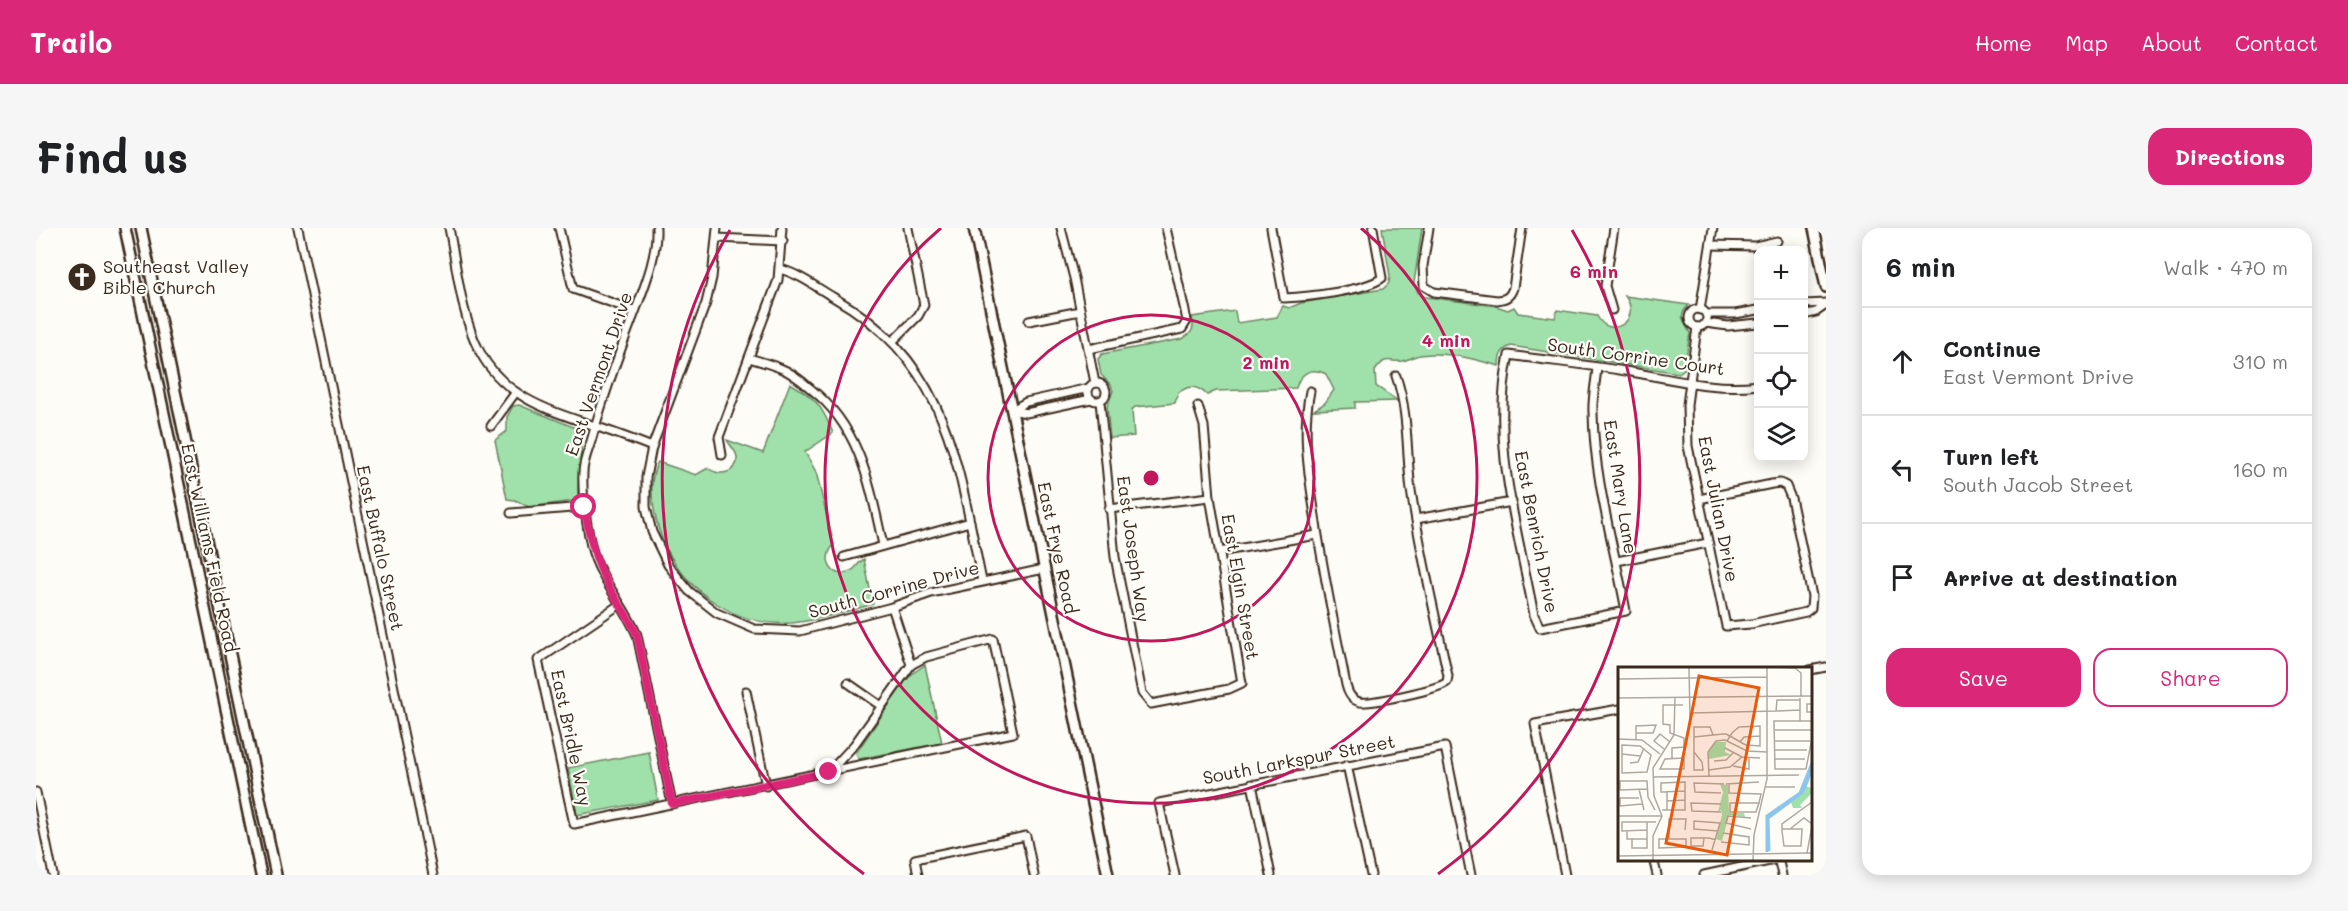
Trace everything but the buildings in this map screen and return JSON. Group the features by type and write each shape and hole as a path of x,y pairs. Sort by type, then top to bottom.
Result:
{"main road":[{"name":"East Williams Field Road","path":"125,228 261,875"},
{"name":"East Williams Field Road","path":"141,228 276,875"},
{"name":"East Frye Road","path":"974,228 1108,875"},
{"path":"1814,228 1826,287"}],"street":[{"name":"East Buffalo Street","path":"298,228 433,875"},
{"path":"449,228 469,325 480,353 496,374 516,392 540,407 652,447"},
{"path":"559,228 573,289 635,311"},
{"name":"East Vermont Drive","path":"656,228 656,243 643,291 595,426 582,470 584,507 592,549 619,605 629,616 637,635 672,804"},
{"name":"South Corrine Drive","path":"717,228 712,278 706,303 652,447 645,477 645,497 652,532 668,565 689,591 717,613 754,629 800,631 892,607 931,593 1044,569"},
{"path":"722,455 719,437 780,269 782,228"},
{"path":"893,341 918,316 924,305 908,228"},
{"name":"East Joseph Way","path":"1060,228 1074,278 1095,383 1103,385 1107,391 1106,396 1100,401 1109,509 1117,567 1142,693 1151,704 1157,704 1242,683"},
{"path":"1089,349 1182,329 1186,321 1185,311 1166,228"},
{"path":"1271,228 1284,298 1301,298 1368,285 1382,278 1373,228"},
{"path":"1430,228 1423,275 1424,286 1434,292 1497,300 1511,295 1514,288 1522,228"},
{"path":"1612,310 1605,286 1614,228"},
{"path":"1705,323 1703,312 1713,228"},
{"path":"717,238 783,241"},
{"path":"1711,245 1755,246 1778,241"},
{"path":"780,269 853,308 893,341 912,363 933,398 948,430 982,581"},
{"path":"1808,304 1826,304"},
{"path":"1808,314 1816,312 1826,304"},
{"path":"1029,321 1080,311"},
{"path":"1754,311 1735,314 1693,311 1690,318 1693,325 1697,327 1705,323 1728,326 1754,323"},
{"name":"East Julian Drive","path":"1697,327 1689,382 1688,446 1708,543 1726,626 1800,615 1811,608 1812,596 1791,498 1786,486 1780,483 1772,484 1699,499"},
{"name":"South Corrine Court","path":"1509,355 1689,382 1732,386 1754,385"},
{"name":"East Benrich Drive","path":"1509,355 1502,403 1502,428 1512,502 1534,615 1540,628 1626,611"},
{"path":"749,358 782,369 798,379 824,399 844,423 869,477 883,545"},
{"name":"East Mary Lane","path":"1597,367 1592,411 1594,438 1626,611"},
{"path":"1310,391 1305,416 1309,475 1317,535 1346,685 1353,699 1367,702 1443,686 1448,675 1416,519 1404,405 1396,376"},
{"path":"1012,410 1026,402 1089,388 1095,383"},
{"path":"1089,388 1088,394 1091,399"},
{"path":"491,426 516,392"},
{"path":"1012,410 1026,412 1091,399 1100,401"},
{"name":"East Elgin Street","path":"1198,406 1204,426 1210,497 1242,683"},
{"path":"1109,509 1210,497"},
{"path":"1416,519 1512,502"},
{"path":"511,513 584,507"},
{"path":"844,557 970,522"},
{"path":"1219,552 1317,535"},
{"path":"1617,561 1708,543"},
{"name":"East Bridle Way","path":"619,605 538,660 574,824 672,804"},
{"path":"892,607 911,665"},
{"path":"672,804 766,786 1013,733 993,639 926,657 911,665 854,744 829,772"},
{"path":"1811,670 1826,667"},
{"path":"848,683 881,706"},
{"path":"746,691 766,786"},
{"path":"1565,875 1535,724 1618,708"},
{"name":"South Larkspur Street","path":"1175,875 1159,803 1445,747 1471,875"},
{"path":"1347,765 1371,875"},
{"path":"1252,784 1271,875"},
{"path":"36,792 53,875"},
{"path":"918,875 915,859 1026,836 1034,875"},
{"path":"1653,860 1657,875"},
{"path":"1704,875 1773,860"},
{"path":"1778,860 1782,875"}],"green space":[{"path":"1382,228 1422,228 1414,283 1419,295 1426,297 1496,306 1508,310 1514,307 1518,313 1555,318 1557,310 1597,316 1609,327 1623,324 1627,319 1630,313 1625,296 1689,305 1682,316 1690,333 1684,369 1679,373 1511,346 1501,354 1499,366 1450,355 1420,355 1402,361 1385,361 1375,371 1376,386 1398,401 1355,402 1355,408 1314,410 1325,403 1334,390 1326,374 1311,371 1300,378 1296,388 1216,391 1207,395 1197,388 1186,388 1178,393 1175,403 1135,407 1132,410 1134,436 1110,438 1107,407 1113,391 1111,385 1101,375 1098,359 1102,354 1182,339 1192,330 1192,317 1235,311 1237,323 1277,317 1283,306 1289,308 1301,303 1383,289 1389,283 1390,276"},
{"path":"790,383 817,403 833,433 805,452 816,472 834,545 830,550 828,561 833,570 843,574 851,571 864,559 873,604 813,620 770,623 728,610 693,585 667,550 653,505 652,487 658,462 696,475 708,468 722,473 731,470 737,457 727,440 763,453"},
{"path":"519,405 581,430 578,497 573,501 529,507 507,499 495,440 507,431 507,417 513,406"},
{"path":"925,665 942,743 858,759 856,753 904,683"},
{"path":"649,752 658,800 577,815 568,768"}],"place":[{"name":"Southeast Valley Bible Church","path":"82,277"}],"route":[{"path":"584,507 592,549 607,583 619,605 629,616 637,635 672,804 829,772"}]}
